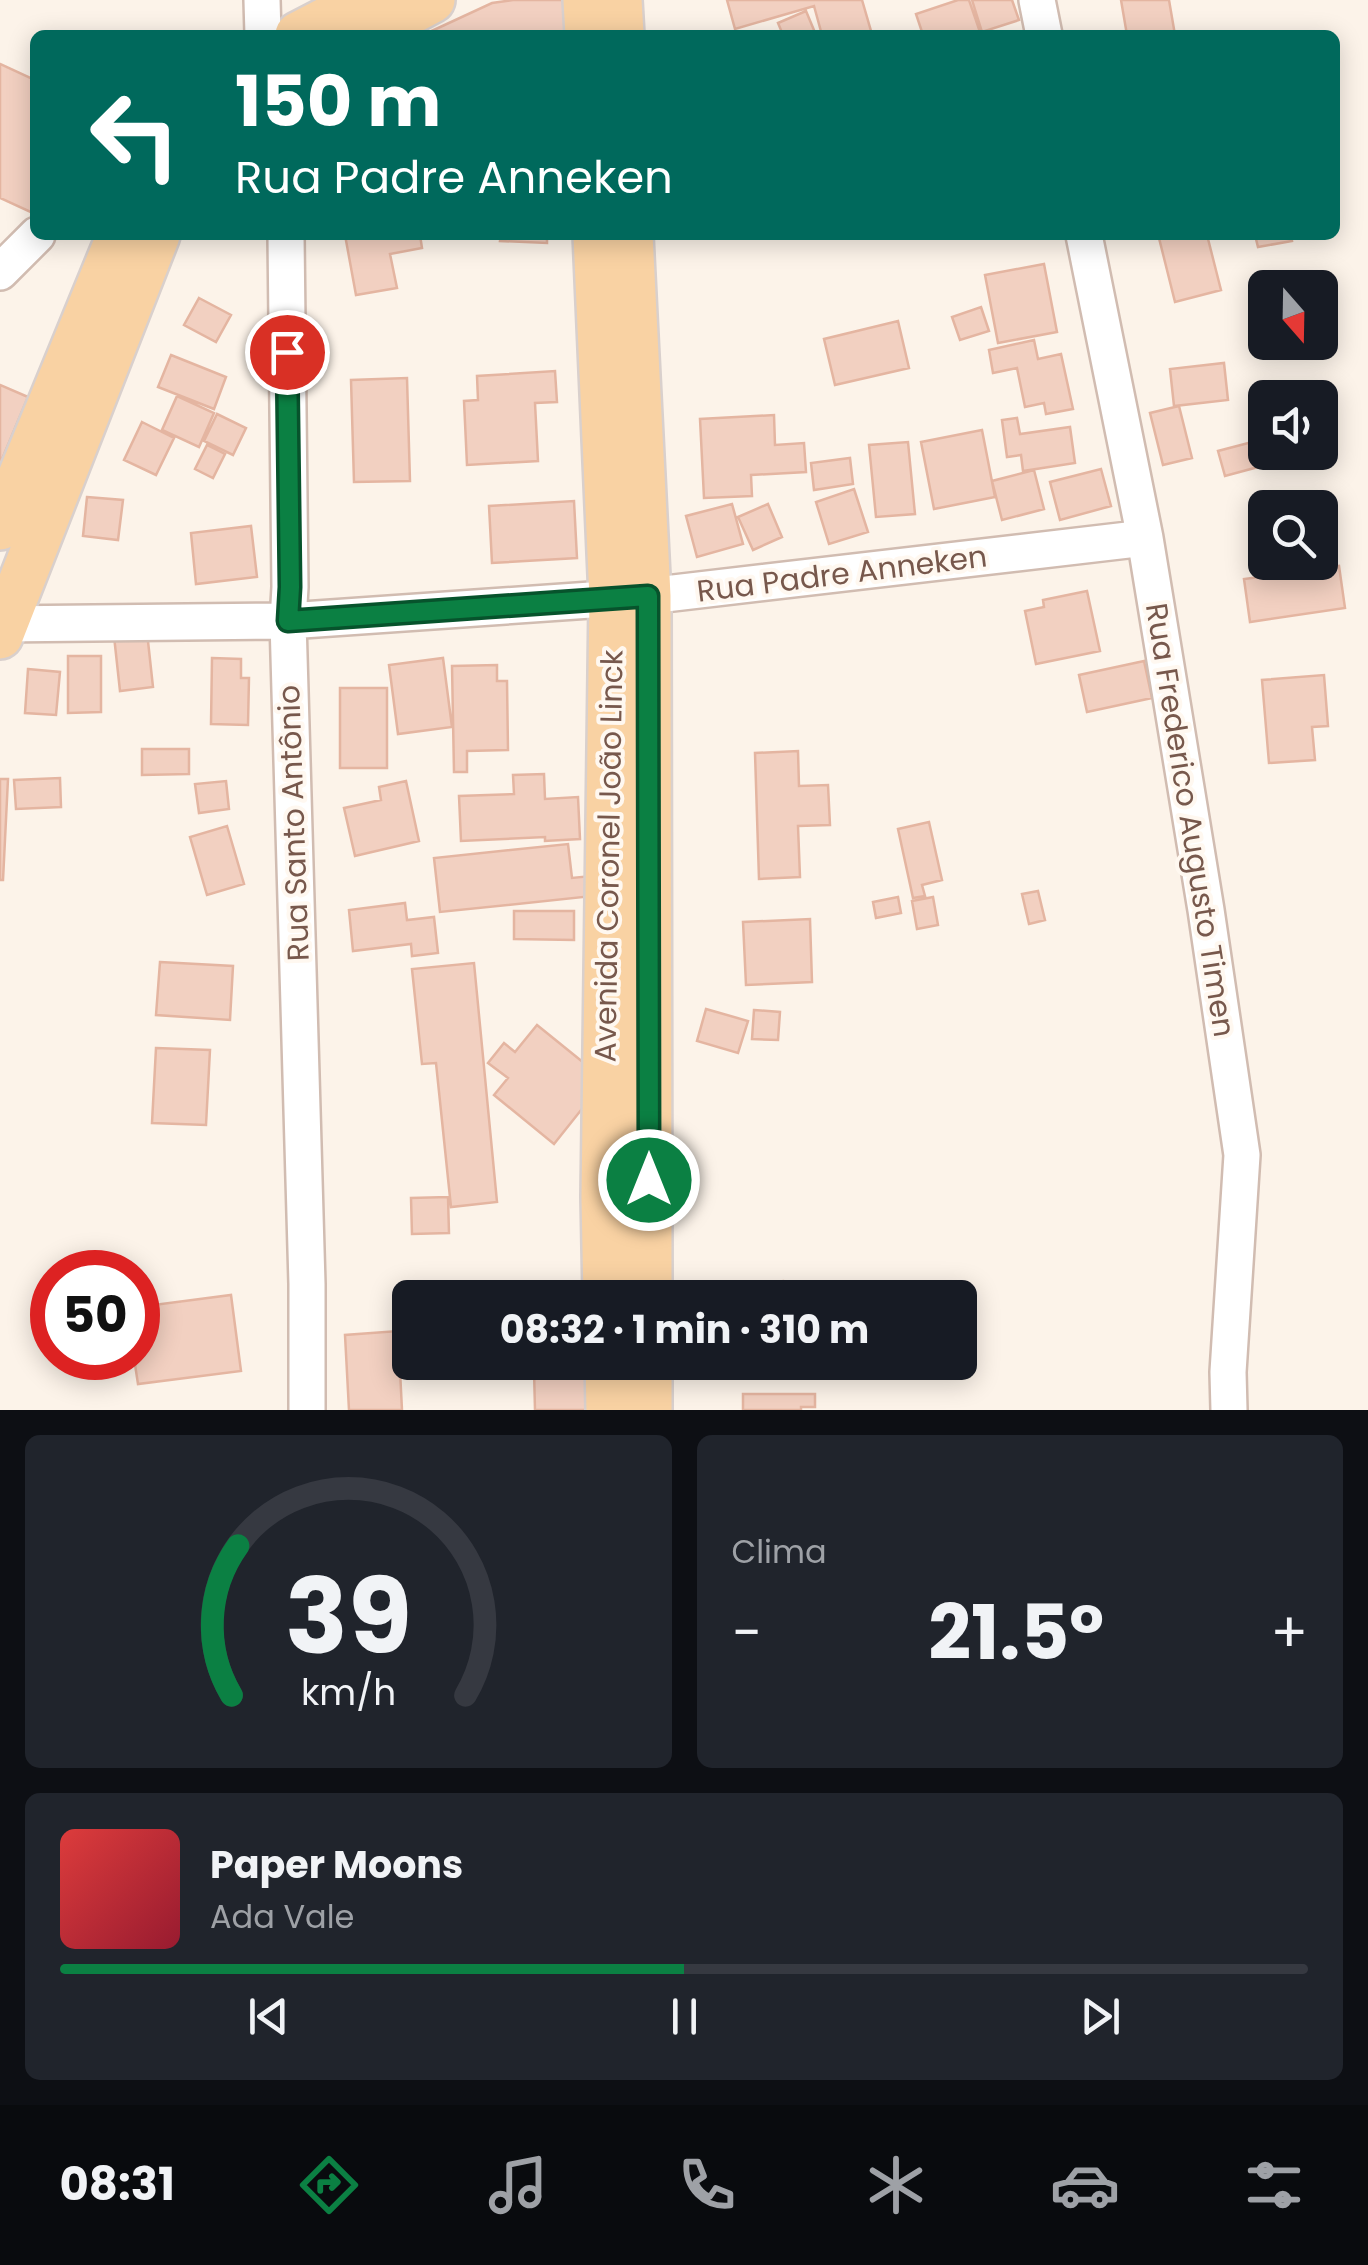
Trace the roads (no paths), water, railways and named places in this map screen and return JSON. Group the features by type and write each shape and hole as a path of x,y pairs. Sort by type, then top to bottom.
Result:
{"main road":[{"path":"308,30 365,0"},
{"path":"586,0 588,30"},
{"path":"619,0 620,30"},
{"path":"375,30 425,2"},
{"path":"0,527 118,240"},
{"path":"2,628 155,240"},
{"name":"Avenida Coronel João Linck","path":"596,240 630,597 604,1196 606,1280"},
{"name":"Avenida Coronel João Linck","path":"630,240 630,597 649,1280"},
{"path":"608,1380 609,1410"},
{"path":"649,1380 649,1410"}],"street":[{"path":"262,0 263,30"},
{"path":"1037,0 1043,30"},
{"path":"0,272 32,240"},
{"name":"Rua Santo Antônio","path":"286,240 288,621 307,1410"},
{"name":"Rua Frederico Augusto Timen","path":"1085,240 1145,538 1242,1156 1228,1410"},
{"name":"Rua Padre Anneken","path":"2,628 288,621 630,597 1145,538"}]}
